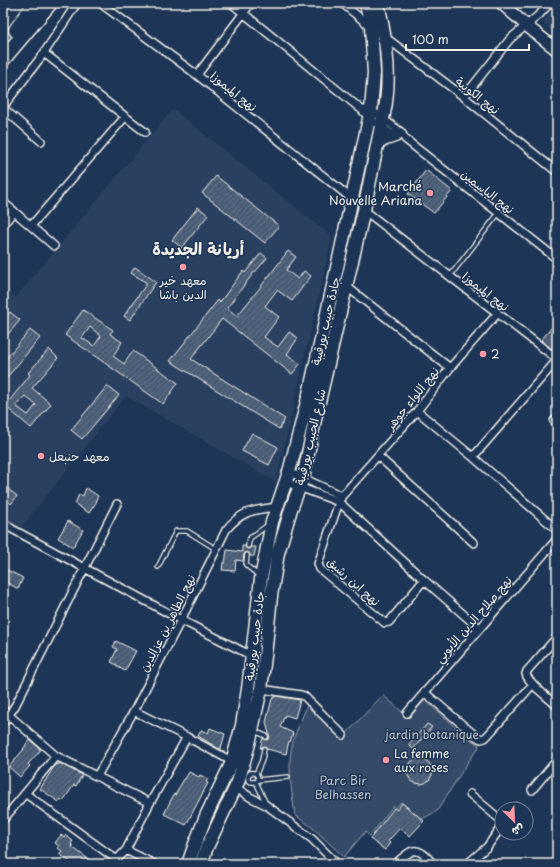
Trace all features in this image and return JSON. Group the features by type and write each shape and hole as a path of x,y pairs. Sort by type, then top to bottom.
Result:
{"highway":[{"path":"3,9 7,3"},
{"path":"3,22 17,3"},
{"path":"3,49 35,3"},
{"path":"3,59 50,3"}],"main road":[{"name":"جادة حبيب بورقيبة","path":"188,864 206,816 241,767 242,725 248,689 261,578 272,522 287,477 308,394 340,254 352,199 374,73 371,27 366,3"},
{"name":"شارع الحبيب بورقيبة","path":"201,864 210,841 240,783 241,767 249,744 261,689 271,596 276,565 284,534 301,482 378,143 387,93 388,69 385,37 378,3"},
{"path":"501,3 557,50"},
{"path":"378,143 386,138 400,138"}],"street":[{"path":"41,141 3,107 44,53 77,3"},
{"name":"نهج الميموزا","path":"100,3 197,75 352,199"},
{"name":"نهج الياسمين","path":"231,3 367,113 401,132 400,138"},
{"path":"197,75 251,3"},
{"path":"342,3 371,27"},
{"path":"464,97 510,39 527,26 550,3"},
{"name":"نهج الكوبية","path":"385,37 464,97 557,172"},
{"path":"44,53 145,132"},
{"path":"31,226 125,117"},
{"name":"نهج الياسمين","path":"382,122 400,138 557,259"},
{"path":"3,202 54,246"},
{"name":"نهج الميموزا","path":"364,210 557,360"},
{"path":"3,225 14,211"},
{"path":"346,286 450,368"},
{"name":"نهج اللواء جوهر","path":"340,499 417,411 450,368 498,314"},
{"path":"473,457 557,360"},
{"path":"417,411 473,457 557,530"},
{"path":"378,456 474,543"},
{"path":"287,477 340,499 424,580 479,628"},
{"name":"نهج ابن رشيق","path":"340,499 318,564 320,568 385,623 389,622 424,580"},
{"path":"3,723 19,699 117,504"},
{"name":"نهج الطاهر بن عزالدين","path":"97,776 134,711 226,530 237,518 244,514 254,510 277,507"},
{"path":"3,522 12,529 85,569 252,656"},
{"name":"نهج صلاح الدين الأيوبي","path":"407,713 557,539"},
{"path":"557,637 526,674 533,684 557,706"},
{"path":"424,692 481,739 485,738 533,684"},
{"path":"261,689 304,696 343,734"},
{"path":"3,710 56,756 150,803"},
{"path":"134,711 187,737 241,767"},
{"path":"26,794 115,862 126,850 150,803 187,737"},
{"path":"3,820 56,756"},
{"path":"532,790 557,760"},
{"path":"240,783 250,797 266,805 312,838 337,864"},
{"path":"470,794 494,814"},
{"path":"467,864 487,846 494,837"},
{"path":"126,850 154,864"},
{"path":"395,864 409,852 415,851 422,852 433,864"}],"lane":[{"path":"450,277 498,214"},
{"path":"248,546 250,538 272,522"},
{"path":"158,567 176,531 187,531 216,550"},
{"path":"247,555 247,566 261,578"},
{"path":"252,730 266,737"},
{"path":"264,749 262,760 256,774 258,776 257,781 266,805"},
{"path":"241,767 256,774"},
{"path":"240,783 288,777"}],"shaded area":[{"path":"557,5 557,35 542,23"},
{"name":"معهد خير الدين باشا","path":"173,109 332,237 276,482 126,396 20,529 3,516 3,286 16,297"}],"green space":[{"name":"Parc Bir Belhassen","path":"383,695 409,718 424,701 426,701 463,734 479,745 479,747 437,811 422,819 401,802 396,808 393,806 370,836 365,832 344,857 313,828 295,815 290,775 292,744 308,703 344,736"}],"building":[{"name":"Marché Nouvelle Ariana","path":"426,170 452,191 434,213 408,194"},
{"path":"216,176 279,226 265,243 202,193"},
{"path":"198,207 208,215 182,248 172,240"},
{"path":"288,251 296,257 286,270 298,279 304,271 311,276 292,301 277,290 265,306 279,317 264,337 278,347 289,332 298,338 287,354 300,364 292,374 222,319 191,359 285,419 279,429 170,361 218,300 220,302 243,271 245,273 261,253 267,258 254,272 227,308 237,316"},
{"path":"135,267 156,282 130,320 124,316 147,283 131,273"},
{"path":"83,310 113,330 110,334 122,342 113,356 124,364 133,351 178,383 163,404 65,335","holes":["90,327 101,336 94,346 82,338"]},
{"path":"10,312 20,320 3,340 3,320"},
{"path":"557,321 557,353 541,340"},
{"path":"30,330 40,338 3,382 3,362"},
{"path":"49,349 58,358 32,388 51,404 31,428 5,406 30,375 28,373","holes":["25,396 36,405 28,415 16,406"]},
{"path":"107,386 119,395 82,439 71,430"},
{"path":"252,433 278,447 269,465 242,451"},
{"path":"3,485 17,496 11,504 7,500 3,506"},
{"path":"86,488 98,496 97,501 89,513 75,504 79,494 83,496"},
{"path":"68,521 83,530 73,547 58,538"},
{"path":"242,546 245,546 248,549 251,547 256,547 254,556 250,556 249,553 246,552 244,554 243,561 236,560 235,571 222,570 223,563 225,563 227,550 242,552"},
{"path":"7,570 23,578 18,589 3,580 3,573 5,574"},
{"path":"116,641 136,651 125,671 111,662 117,649 113,647"},
{"path":"276,696 300,700 295,718 285,715 280,727 293,733 290,742 289,741 286,754 267,749 265,746 260,748 263,738 266,740 270,738 266,722 272,699"},
{"path":"427,724 432,727 413,749 409,745"},
{"path":"210,728 225,734 221,748 219,749 198,736 201,730 208,733"},
{"path":"30,740 40,749 40,751 28,764 30,766 20,777 9,767"},
{"path":"416,758 424,759 431,766 432,775 425,783 421,784 411,781 406,772 410,763"},
{"path":"59,763 82,775 76,786 74,785 63,801 61,799 59,802 40,789 55,765 58,765"},
{"path":"189,772 199,777 200,775 208,779 206,782 208,783 186,825 164,814 174,794 175,795"},
{"path":"402,803 424,821 410,836 400,828 388,841 390,843 385,850 370,839 394,808 397,810"},
{"path":"61,835 64,837 65,835 73,841 71,844 73,846 72,847 95,864 73,864 59,854 62,851 55,843"}],"place":[{"name":"Marché Nouvelle Ariana","path":"430,193"},
{"name":"معهد خير الدين باشا","path":"183,267"},
{"name":"2","path":"483,354"},
{"name":"معهد حنبعل","path":"41,456"},
{"name":"La femme aux roses","path":"386,760"}],"district":[{"name":"أريانة الجديدة","path":"198,248"}],"park label":[{"name":"jardin botanique","path":"432,734"}]}
